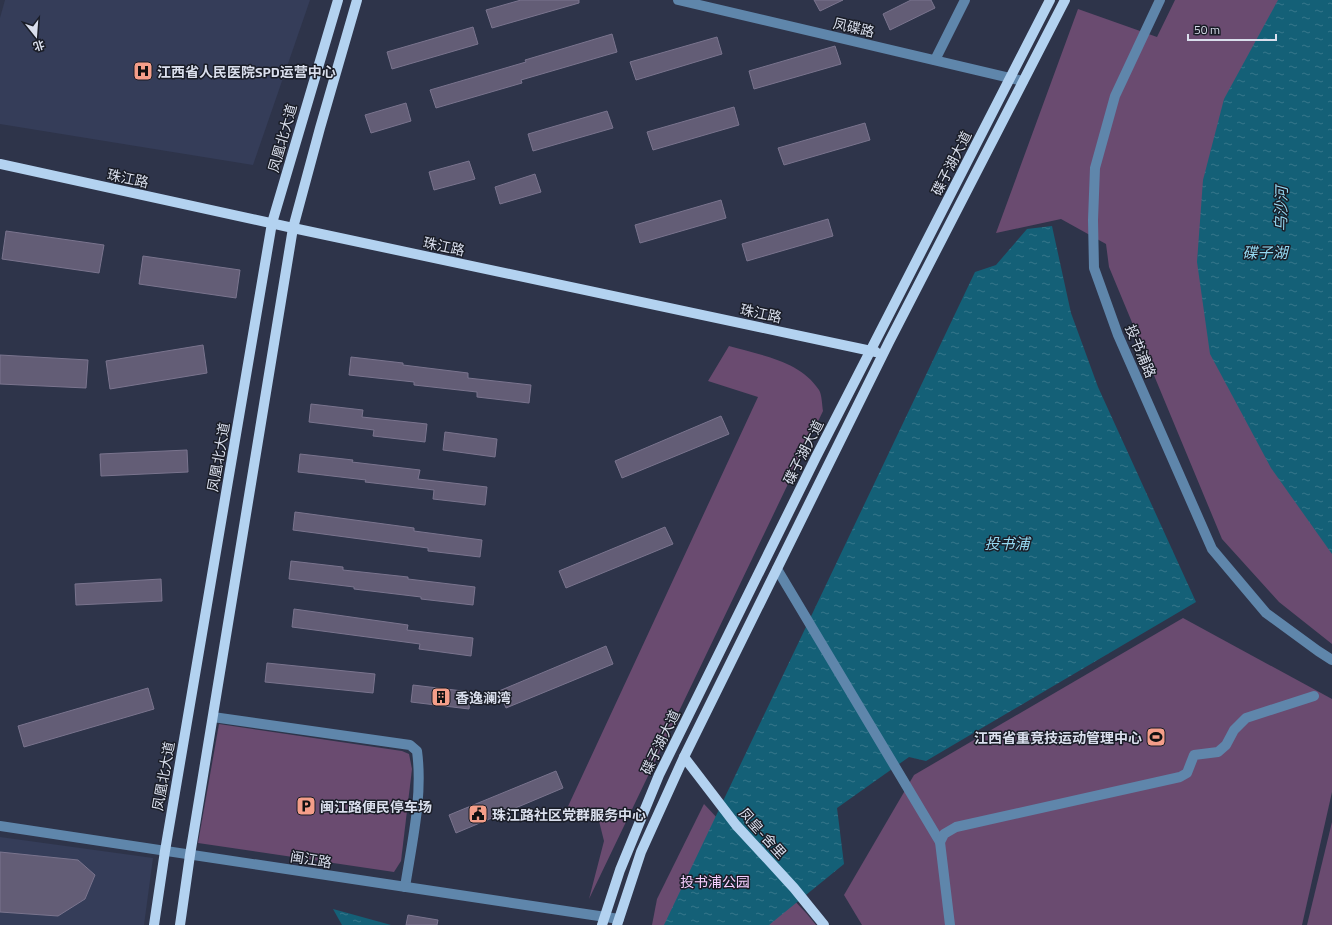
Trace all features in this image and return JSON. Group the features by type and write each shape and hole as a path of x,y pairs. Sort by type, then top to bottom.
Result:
{"main road":[{"name":"凤凰北大道","path":"154,925 165,851 272,223 338,0"},
{"path":"180,925 190,855 293,228 357,0"},
{"name":"碟子湖大道","path":"603,921 620,870 659,775 816,457 1050,0"},
{"name":"碟子湖大道","path":"618,922 641,852 684,757 883,354 1065,0"},
{"name":"珠江路","path":"0,164 883,354"},
{"name":"凤皇-舍里","path":"684,757 736,825 794,888 824,925"}],"street":[{"name":"凤碟路","path":"678,0 1023,81"},
{"path":"935,60 965,0"},
{"name":"投书浦路","path":"1160,0 1115,96 1095,168 1093,220 1094,268 1118,335 1212,549 1266,613 1332,660"},
{"path":"777,569 940,842 950,925"},
{"path":"940,842 944,834 956,827 1180,777 1187,774 1194,755 1218,752 1226,745 1234,730 1246,718 1314,696"},
{"path":"213,718 410,745 417,751 419,791 405,887"},
{"name":"闽江路","path":"0,826 405,887 603,921 618,922"}],"shaded area":[{"name":"江西省人民医院SPD运营中心","path":"5,0 310,0 253,165 0,124 0,18"},
{"path":"0,837 153,858 144,925 0,925"}],"green space":[{"path":"1175,0 1300,0 1332,526 1332,644 1279,602 1222,539 1109,267 1106,244 1061,219 996,233 1078,9 1157,37"},
{"path":"729,346 778,360 801,372 811,380 819,390 823,411 589,899 604,841 599,821 564,815 758,397 708,381"},
{"name":"江西省重竞技运动管理中心","path":"1183,618 1332,699 1332,792 1302,925 862,925 844,895 914,775"},
{"name":"闽江路便民停车场","path":"219,724 402,751 409,754 412,769 401,861 394,872 198,843"},
{"name":"投书浦公园","path":"704,804 816,925 652,925 657,899"},
{"path":"1332,822 1332,925 1307,925"}],"water":[{"name":"碟子湖","path":"1278,0 1332,0 1332,554 1271,468 1210,354 1197,262 1203,180 1224,99"},
{"name":"投书浦","path":"1052,226 1071,313 1098,387 1196,602 926,761 909,757 837,808 844,864 769,925 664,925 975,272 996,265 1027,229"},
{"path":"333,909 391,925 342,925"}],"building":[{"path":"521,0 579,0 579,3 492,28 486,10"},
{"path":"814,0 843,0 820,11"},
{"path":"911,0 931,0 935,8 890,30 883,14"},
{"path":"473,27 478,44 392,69 387,52"},
{"path":"612,34 617,52 521,80 522,83 436,108 430,90 526,62 525,60"},
{"path":"717,37 722,54 636,80 630,62"},
{"path":"835,46 841,64 754,89 749,71"},
{"path":"406,103 411,121 371,133 365,115"},
{"path":"734,107 739,125 653,150 647,132"},
{"path":"607,111 613,128 533,151 528,134"},
{"path":"865,123 870,140 784,165 778,148"},
{"path":"469,161 475,179 434,190 429,172"},
{"path":"535,174 541,192 500,204 495,187"},
{"path":"721,200 726,218 640,243 635,225"},
{"path":"828,219 833,236 747,261 742,244"},
{"path":"6,231 104,245 99,273 2,259"},
{"path":"143,256 240,270 236,298 139,284"},
{"path":"203,345 207,373 110,389 106,361"},
{"path":"0,355 88,360 86,388 0,384"},
{"path":"351,357 468,373 468,378 531,385 529,403 477,397 477,392 414,385 414,382 349,375"},
{"path":"311,404 363,410 362,417 427,424 425,442 373,436 374,430 309,422"},
{"path":"721,416 729,434 622,478 615,461"},
{"path":"445,432 497,439 495,457 443,450"},
{"path":"187,450 188,472 101,476 100,454"},
{"path":"300,454 420,470 418,479 487,487 485,505 433,499 434,490 298,472"},
{"path":"295,512 414,528 414,531 482,540 480,557 428,551 428,548 293,530"},
{"path":"665,527 673,544 566,588 559,571"},
{"path":"291,561 343,567 343,570 408,577 408,579 475,587 473,605 421,599 421,597 289,579"},
{"path":"161,579 162,601 76,605 75,584"},
{"path":"294,609 408,625 407,630 473,638 471,656 419,649 420,644 292,627"},
{"path":"606,646 613,664 506,708 499,691"},
{"path":"267,663 375,674 373,693 265,682"},
{"name":"香逸澜湾","path":"413,685 471,692 469,709 411,702"},
{"path":"148,688 154,709 24,747 18,726"},
{"path":"556,771 563,788 456,833 449,815"},
{"path":"0,852 78,860 95,875 85,899 58,916 0,912"},
{"path":"408,915 438,920 437,925 406,925"}],"place":[{"name":"江西省人民医院SPD运营中心","path":"143,71"},
{"name":"香逸澜湾","path":"441,697"},
{"name":"江西省重竞技运动管理中心","path":"1156,737"},
{"name":"闽江路便民停车场","path":"306,806"},
{"name":"珠江路社区党群服务中心","path":"478,814"}],"water label":[{"name":"乌沙河","path":"1281,209"}]}
